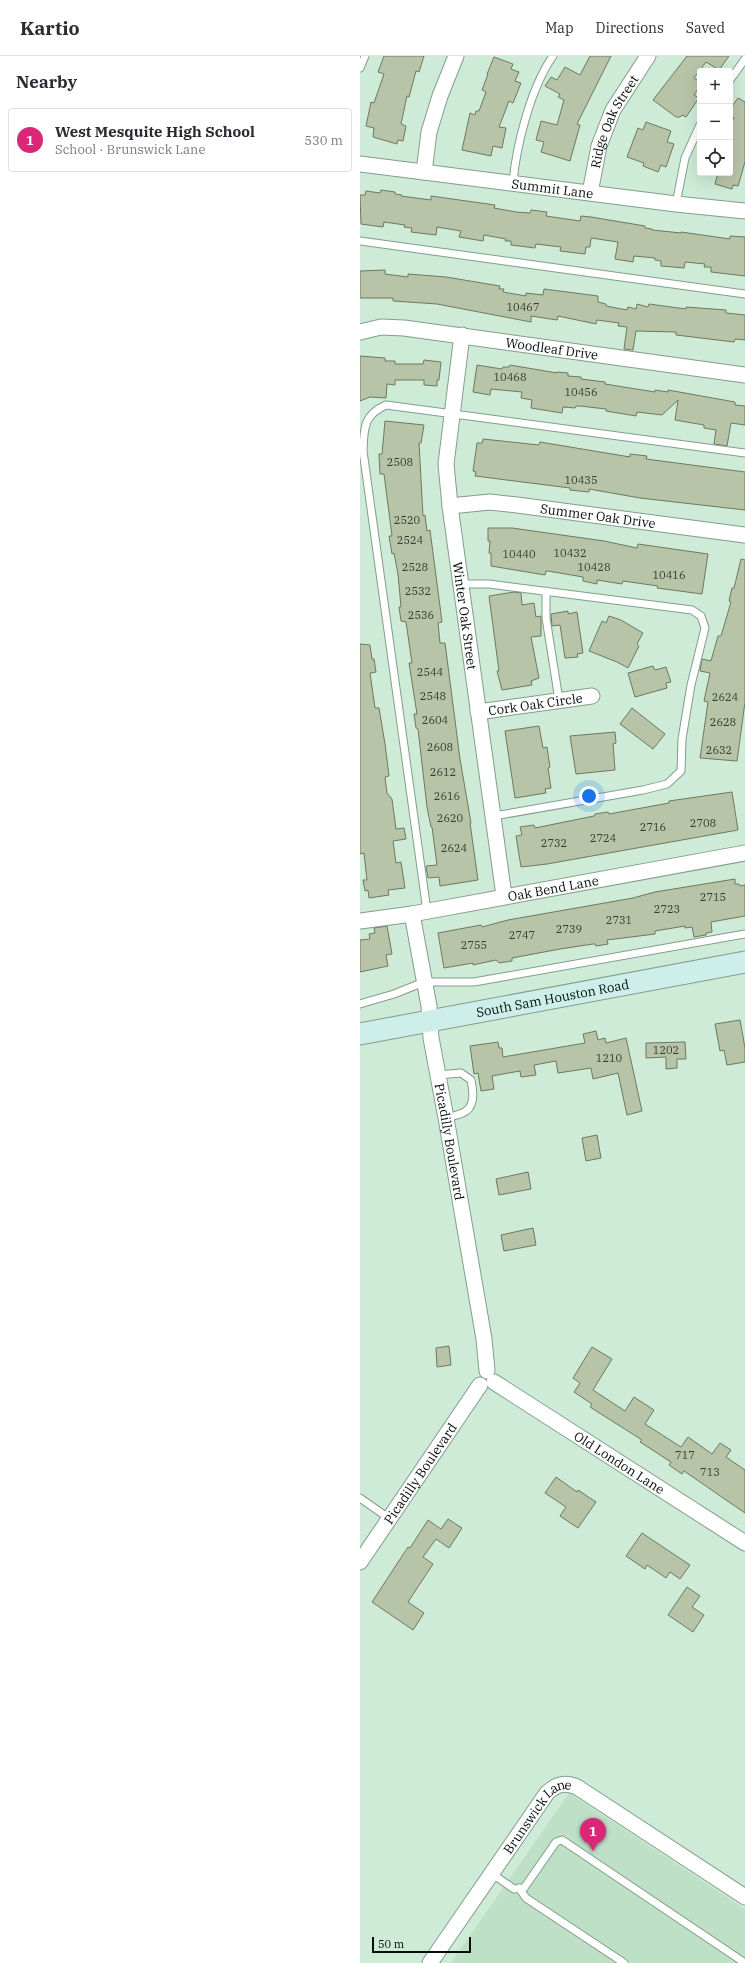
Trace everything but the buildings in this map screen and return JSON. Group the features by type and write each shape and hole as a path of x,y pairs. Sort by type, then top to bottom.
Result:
{"street":[{"path":"424,172 429,132 440,96 456,56"},
{"name":"Ridge Oak Street","path":"590,192 599,146 613,110 648,56"},
{"name":"Summit Lane","path":"360,164 676,204 745,211"},
{"name":"Woodleaf Drive","path":"360,332 381,327 404,328 745,375"},
{"name":"Winter Oak Street","path":"462,335 446,464 460,584 494,816 504,896"},
{"name":"Summer Oak Drive","path":"450,506 490,502 745,535"},
{"name":"Cork Oak Circle","path":"478,712 592,696"},
{"name":"Oak Bend Lane","path":"360,920 420,912 745,853"},
{"name":"Picadilly Boulevard","path":"360,1562 487,1379 484,1339 429,1021 429,1006 424,982 420,912"},
{"name":"South Sam Houston Road","path":"360,1034 745,962"},
{"name":"Old London Lane","path":"487,1379 745,1542"},
{"name":"Brunswick Lane","path":"430,1963 547,1793 555,1785 568,1784 577,1787 745,1896"}],"lane":[{"path":"360,68 365,56"},
{"path":"513,183 515,163 532,98 552,56"},
{"path":"733,76 745,58"},
{"path":"676,204 685,158 697,132"},
{"path":"360,242 745,294"},
{"path":"420,912 363,451 364,426 374,410 386,406 745,453"},
{"path":"460,584 489,584 692,610 701,616 705,628 690,693 682,739 681,771 667,784 643,790 494,816"},
{"path":"546,591 546,618 559,700"},
{"path":"360,1004 394,994 424,982 474,982 745,934"},
{"path":"438,1076 461,1073 471,1080 473,1091 469,1108 466,1112 446,1118"},
{"path":"360,1498 390,1519"},
{"path":"492,1873 514,1889 524,1888 556,1842 562,1840 745,1963"},
{"path":"519,1888 526,1898 624,1963"}],"shaded area":[{"path":"569,1793 745,1909 745,1963 451,1963"}],"place":[{"name":"West Mesquite High School","path":"593,1851"}]}
